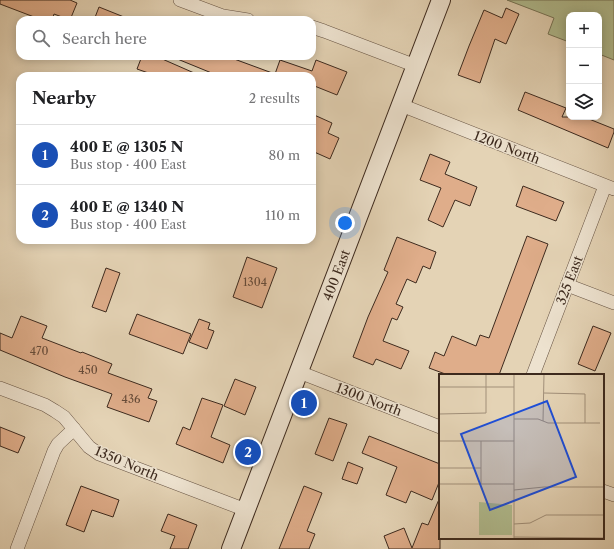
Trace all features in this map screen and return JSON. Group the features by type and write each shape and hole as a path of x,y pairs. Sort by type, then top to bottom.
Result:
{"main road":[{"name":"400 East","path":"231,549 441,0"}],"street":[{"path":"180,0 222,16"},
{"path":"316,28 416,66"},
{"name":"1200 North","path":"401,105 609,187"},
{"name":"325 East","path":"533,374 567,285 609,187"},
{"path":"567,285 614,303"},
{"name":"1300 North","path":"299,372 439,427"},
{"name":"1350 North","path":"0,388 44,405 64,417 89,447 99,454 246,510"},
{"path":"17,549 54,451 58,444 74,429"},
{"path":"604,491 614,496"}],"green space":[{"path":"507,0 614,0 614,60 602,55 602,12 566,12 566,41 548,34 554,18"}],"building":[{"path":"0,0 70,0 77,3 72,16 59,16 54,14 53,16 32,16 0,4"},
{"path":"99,7 122,16 96,16"},
{"path":"506,8 519,14 506,44 495,39 480,83 458,75 484,10 502,18"},
{"path":"140,60 165,60 192,72 146,72 137,69"},
{"path":"180,60 237,60 270,72 209,72"},
{"path":"280,60 312,71 316,60 347,72 337,95 316,87 316,72 276,72"},
{"path":"525,92 566,108 562,117 566,117 566,120 592,120 614,129 614,132 608,148 518,110"},
{"path":"316,116 332,123 328,133 339,138 330,159 316,153"},
{"path":"430,154 450,162 445,174 477,187 470,206 455,200 443,227 428,220 441,188 420,180"},
{"path":"523,186 564,202 556,221 516,206"},
{"path":"527,236 548,244 499,374 445,374 429,368 435,352 444,356 452,336 476,346 480,335 489,338"},
{"path":"397,237 436,252 430,269 423,266 416,283 407,279 396,304 403,307 397,320 392,318 383,341 409,351 401,369 376,359 373,365 353,357 368,317 388,272 384,270"},
{"path":"247,257 277,268 262,308 233,297"},
{"path":"106,268 120,273 106,312 92,307"},
{"path":"137,314 191,334 183,354 129,334"},
{"path":"21,316 47,326 42,338 112,364 108,373 152,389 148,398 157,401 149,422 107,407 112,394 65,377 0,350 0,333 12,338"},
{"path":"199,319 210,323 208,329 214,331 207,349 189,342"},
{"path":"593,326 611,333 595,371 578,364"},
{"path":"235,379 256,387 245,415 224,406"},
{"path":"202,398 223,405 211,437 230,445 223,463 176,444 183,427 190,430"},
{"path":"329,418 347,424 333,461 315,454"},
{"path":"0,427 25,437 18,453 0,446"},
{"path":"369,436 439,464 439,482 432,500 411,491 406,503 386,495 397,467 362,453"},
{"path":"348,462 363,468 357,484 342,479"},
{"path":"81,486 119,500 113,517 92,510 84,532 66,525"},
{"path":"304,486 322,493 307,531 315,534 309,549 279,549"},
{"path":"439,499 440,549 389,549 384,536 404,528 412,548 422,523 428,525"},
{"path":"168,514 197,525 188,549 170,549 175,536 161,531"}],"place":[{"name":"400 E @ 1305 N","path":"304,403"},
{"name":"400 E @ 1340 N","path":"248,452"}]}
